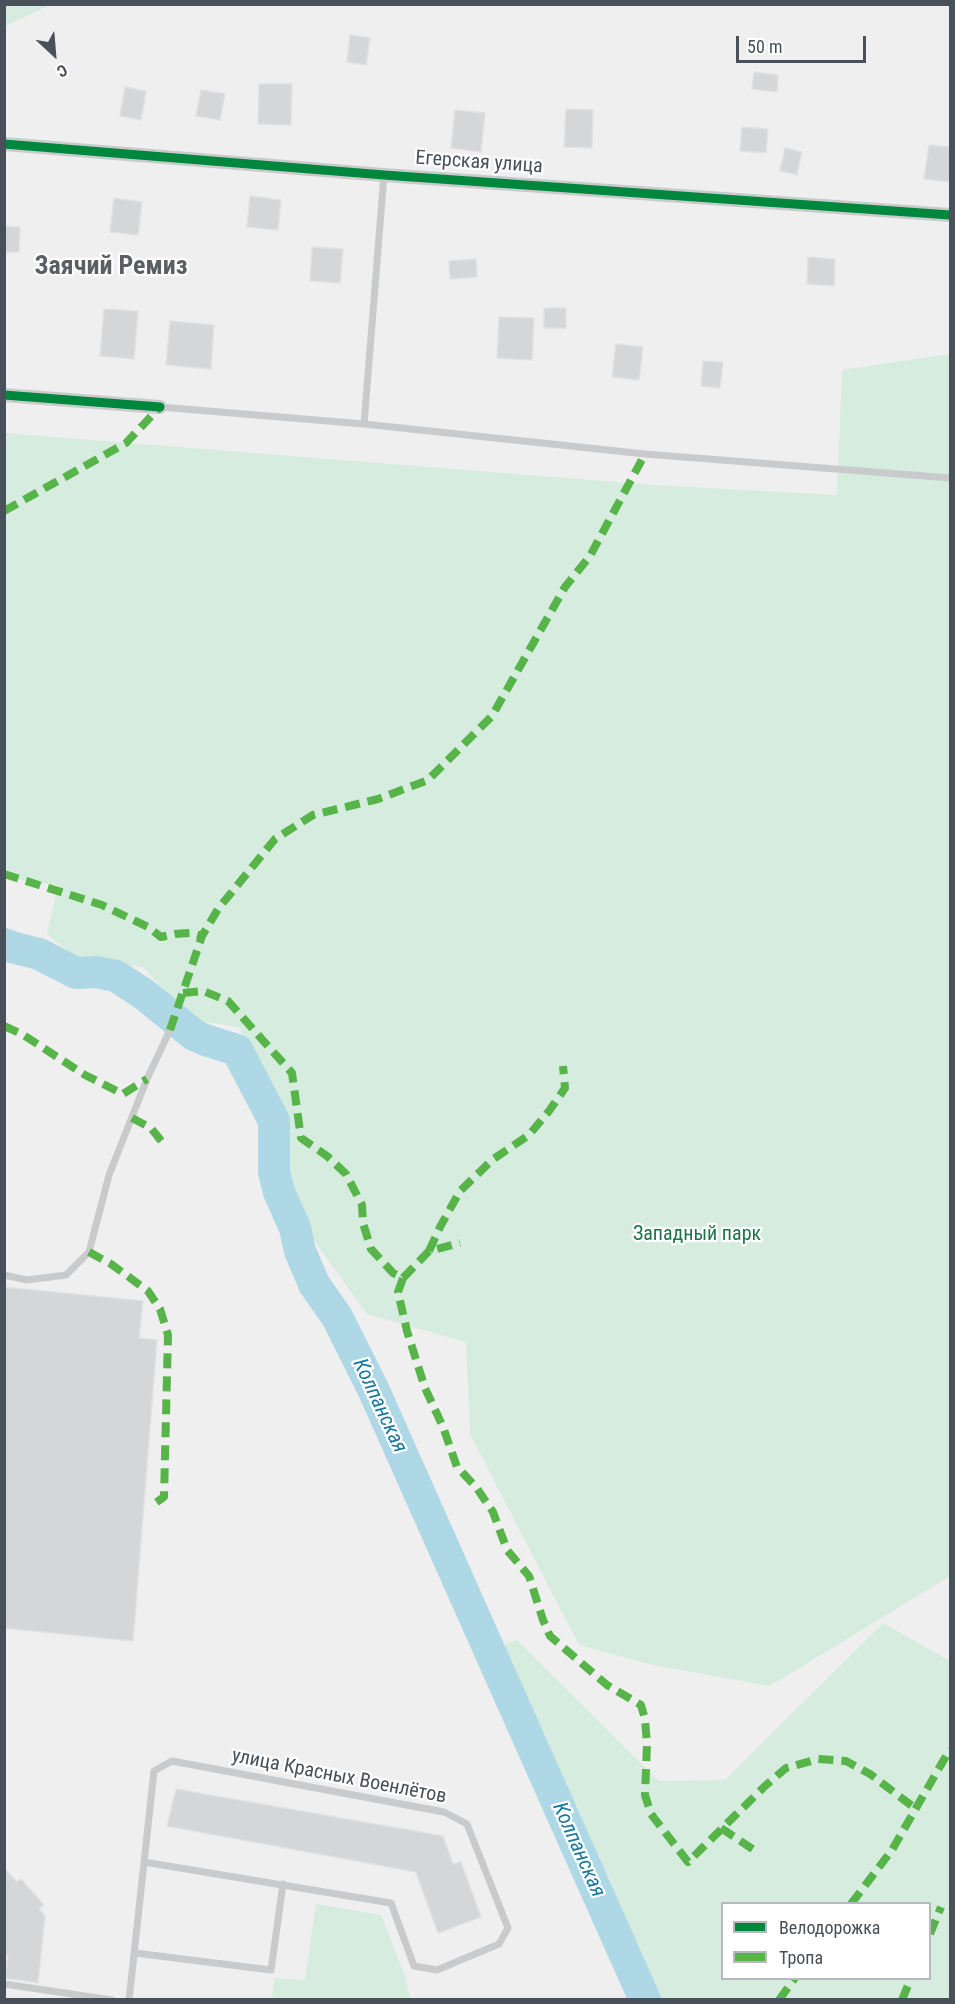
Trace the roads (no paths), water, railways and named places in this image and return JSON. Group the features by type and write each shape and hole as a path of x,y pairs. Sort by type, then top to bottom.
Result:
{"street":[{"name":"Егерская улица","path":"4,144 384,175 951,215"},
{"path":"4,395 160,407"}],"lane":[{"path":"364,424 384,175"},
{"path":"160,407 364,424 645,454 951,478"},
{"path":"4,1275 27,1280 66,1275 89,1252 109,1175 147,1079 170,1030"},
{"name":"улица Красных Военлётов","path":"129,2000 135,1953 144,1862 154,1771 172,1761 444,1812 467,1824 508,1928 499,1944 447,1966 437,1970 414,1966 391,1903 144,1862"},
{"path":"135,1953 271,1970 283,1884"},
{"path":"4,1984 112,2000"}],"waterway":[{"name":"Колпанская","path":"4,944 39,954 76,973 96,972 116,976 145,995 194,1035 237,1050 274,1121 274,1172 279,1192 295,1228 300,1251 314,1284 337,1317 374,1391 645,2000"}],"district":[{"name":"Заячий Ремиз","path":"111,267"}],"park label":[{"name":"Западный парк","path":"697,1235"}]}
